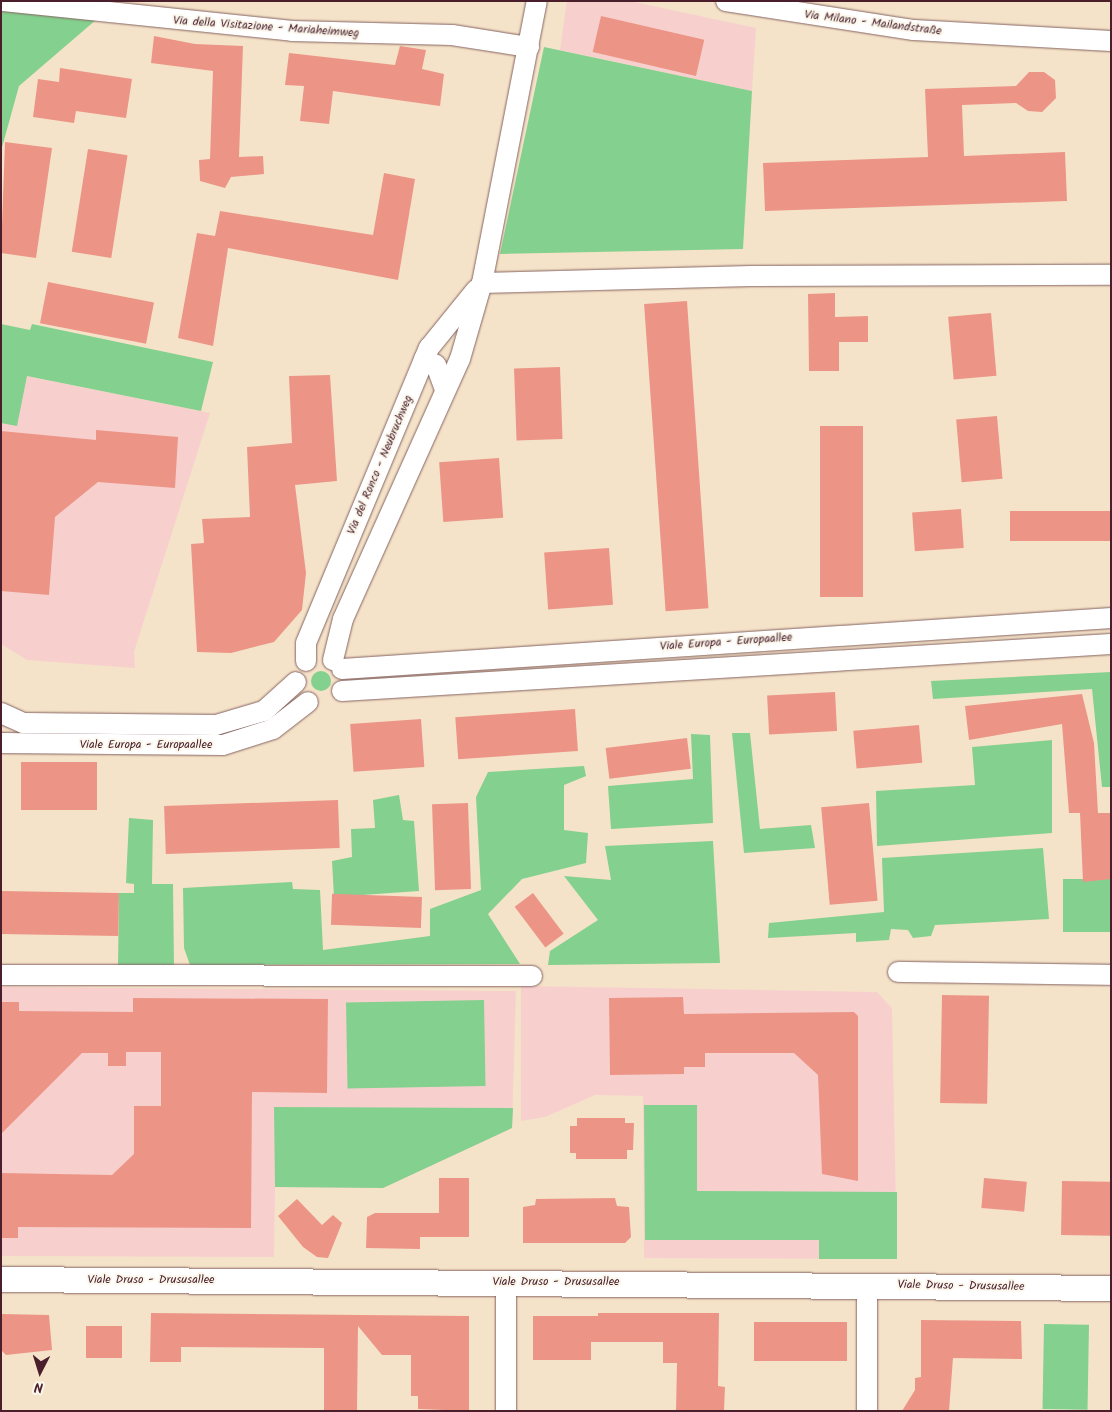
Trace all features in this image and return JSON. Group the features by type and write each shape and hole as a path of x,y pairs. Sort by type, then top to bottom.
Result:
{"main road":[{"name":"Viale Druso - Drususallee","path":"1,1279 506,1281 1111,1288"}],"street":[{"name":"Via della Visitazione - Mariaheimweg","path":"3,1 292,31 452,35 529,47"},
{"name":"Via del Ronco - Neubruchweg","path":"337,664 343,619 445,390 464,341 482,283 537,1"},
{"name":"Via Milano - Mailandstraße","path":"726,1 914,30 1111,41"},
{"path":"482,283 760,276 1111,275"},
{"name":"Via del Ronco - Neubruchweg","path":"306,661 306,642 426,354 482,283"},
{"path":"445,390 436,365 426,354 464,341"},
{"name":"Viale Europa - Europaallee","path":"1,714 23,723 216,725 264,711 296,682 306,661 319,656 337,664 1111,618"},
{"name":"Viale Europa - Europaallee","path":"1,743 223,745 273,729 308,702 333,701 342,691 1111,644"},
{"path":"337,664 342,691"},
{"path":"296,682 308,702"},
{"path":"898,972 1111,975"},
{"path":"1,975 532,976"},
{"path":"506,1281 506,1411"},
{"path":"867,1285 867,1411"}],"shaded area":[{"path":"567,1 630,1 756,28 752,91 560,50"},
{"path":"1,371 210,413 134,652 135,668 27,660 1,644"},
{"path":"521,986 877,992 892,1008 897,1259 644,1258 643,1096 595,1095 545,1117 521,1121"},
{"path":"1,987 516,991 512,1128 383,1188 275,1187 274,1257 1,1256"}],"green space":[{"path":"1,10 97,19 19,86 1,151"},
{"path":"544,47 752,91 743,249 500,254"},
{"path":"1,324 30,330 32,324 213,362 201,411 27,376 17,426 1,423"},
{"path":"321,671 328,674 331,681 328,688 321,691 314,688 311,681 314,674"},
{"path":"1111,672 1111,787 1102,787 1092,689 933,699 931,681"},
{"path":"732,733 750,733 760,829 811,825 815,848 744,853"},
{"path":"691,734 710,735 713,823 611,829 608,786 693,779"},
{"path":"1052,740 1052,833 877,846 876,791 975,785 972,747"},
{"path":"584,766 586,776 564,785 564,830 588,833 586,863 522,879 488,914 520,964 190,965 184,948 183,888 292,882 293,889 320,890 323,950 430,936 430,909 481,890 476,797 488,772"},
{"path":"399,795 403,820 414,821 419,891 334,897 332,861 352,857 351,829 375,828 373,800"},
{"path":"129,818 153,820 152,884 173,884 174,967 118,966 119,893 134,893 134,884 126,883"},
{"path":"713,841 720,963 548,965 550,951 598,920 564,876 611,880 605,846"},
{"path":"1043,848 1049,919 935,925 931,936 913,938 908,930 891,929 889,940 856,942 856,933 768,938 769,923 884,912 882,858"},
{"path":"1063,879 1111,879 1111,932 1063,932"},
{"path":"484,1000 486,1086 348,1088 346,1002"},
{"path":"644,1105 697,1105 697,1191 897,1192 897,1259 819,1259 819,1240 645,1240"},
{"path":"274,1107 513,1108 512,1128 383,1188 275,1187"},
{"path":"1044,1324 1089,1325 1088,1410 1043,1409"}],"building":[{"path":"601,16 704,40 696,76 593,52"},
{"path":"154,36 195,44 243,46 239,157 263,156 264,174 231,177 225,188 200,181 199,160 210,159 213,71 151,63"},
{"path":"400,46 426,50 422,69 444,74 440,106 333,91 329,124 300,121 304,86 285,85 289,53 395,65"},
{"path":"60,68 132,79 126,118 76,111 74,123 33,117 38,79 59,82"},
{"path":"1029,72 1044,72 1055,80 1056,98 1042,112 1028,111 1016,103 962,105 964,156 1065,152 1067,201 765,211 763,163 928,157 925,89 1016,86"},
{"path":"5,142 52,148 36,258 1,253"},
{"path":"88,149 128,155 111,258 72,252"},
{"path":"384,173 415,179 398,280 228,248 213,346 178,338 197,233 215,236 220,211 373,235"},
{"path":"48,282 154,303 146,344 40,323"},
{"path":"835,293 835,317 868,316 868,342 839,342 839,371 809,371 808,294"},
{"path":"687,301 708,608 666,611 644,304"},
{"path":"991,313 996,376 954,380 948,317"},
{"path":"560,367 563,439 517,441 514,369"},
{"path":"330,375 337,481 295,485 306,573 302,610 274,642 231,653 197,652 191,544 204,543 202,519 250,517 247,447 292,443 289,376"},
{"path":"997,416 1002,479 962,482 956,420"},
{"path":"820,426 863,426 863,597 820,597"},
{"path":"96,430 178,437 175,488 98,482 55,517 49,595 1,591 1,431 96,440"},
{"path":"499,458 503,518 443,522 439,462"},
{"path":"961,509 964,548 915,551 912,512"},
{"path":"1010,511 1111,511 1111,541 1010,541"},
{"path":"609,548 613,605 548,609 544,553"},
{"path":"835,692 837,731 769,735 767,696"},
{"path":"1082,694 1094,743 1098,813 1111,813 1111,879 1083,882 1080,813 1069,813 1062,724 969,740 965,706"},
{"path":"575,709 578,751 458,759 455,717"},
{"path":"421,719 424,767 354,772 350,724"},
{"path":"919,725 922,763 857,769 853,731"},
{"path":"687,738 691,769 609,779 606,748"},
{"path":"21,762 97,762 97,810 21,810"},
{"path":"338,800 340,848 166,854 164,806"},
{"path":"468,803 471,889 435,890 432,804"},
{"path":"869,803 878,901 830,905 821,807"},
{"path":"1,891 119,893 118,936 1,934"},
{"path":"533,893 564,934 545,948 515,907"},
{"path":"332,894 422,897 421,928 331,925"},
{"path":"942,995 989,996 987,1104 940,1103"},
{"path":"683,997 684,1014 854,1012 858,1016 858,1181 822,1174 818,1075 794,1053 705,1053 705,1067 684,1067 684,1074 610,1075 609,998"},
{"path":"133,998 328,999 327,1093 252,1092 251,1228 18,1227 18,1238 1,1238 1,1173 112,1175 134,1154 134,1106 161,1106 161,1052 126,1052 126,1066 108,1066 108,1053 82,1053 1,1134 1,1002 19,1002 19,1011 133,1012"},
{"path":"577,1118 625,1118 625,1123 634,1123 633,1150 627,1150 627,1159 576,1159 576,1153 570,1153 570,1126 577,1126"},
{"path":"439,1178 469,1178 469,1237 420,1237 420,1249 366,1248 367,1217 375,1213 439,1213"},
{"path":"984,1178 1027,1182 1024,1212 981,1208"},
{"path":"1062,1181 1111,1182 1110,1236 1061,1235"},
{"path":"615,1198 617,1206 629,1207 631,1237 625,1243 523,1243 523,1207 535,1205 536,1199"},
{"path":"297,1199 322,1225 333,1215 342,1223 328,1258 317,1257 303,1247 278,1216"},
{"path":"151,1313 469,1316 469,1411 418,1409 418,1396 411,1396 411,1355 382,1355 358,1326 357,1411 324,1411 324,1348 181,1347 181,1362 150,1362"},
{"path":"598,1313 719,1313 718,1386 725,1387 724,1411 676,1411 677,1363 663,1363 663,1342 591,1342 591,1360 533,1360 533,1316 598,1316"},
{"path":"1,1314 49,1315 52,1350 6,1355 1,1350"},
{"path":"921,1320 1021,1321 1022,1359 953,1358 949,1411 902,1411 915,1390 915,1378 921,1377"},
{"path":"754,1322 847,1322 847,1361 754,1361"},
{"path":"86,1326 122,1326 122,1358 86,1358"}]}
